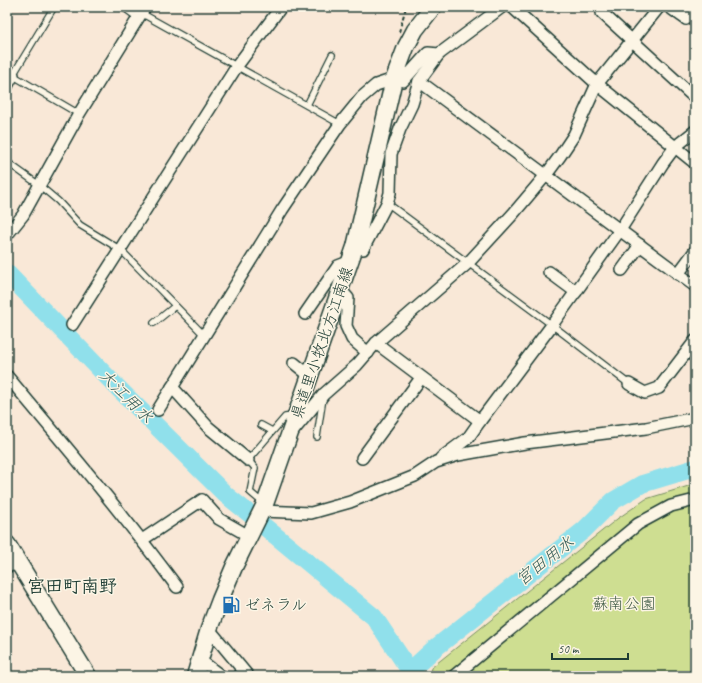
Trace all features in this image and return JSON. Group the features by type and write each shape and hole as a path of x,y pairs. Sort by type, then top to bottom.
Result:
{"main road":[{"name":"県道里小牧北方江南線","path":"195,676 209,629 234,567 264,508 341,290 353,254 394,80 406,47 415,30 433,7"},
{"path":"7,544 13,565 88,676"}],"street":[{"path":"72,325 237,66 281,7"},
{"path":"305,314 338,266 353,254 363,249 387,203 390,193 391,154 400,128 412,104 419,81 439,54 502,7"},
{"path":"512,7 597,84 695,163"},
{"path":"290,436 324,394 357,364 376,344 468,263 513,214 546,175 574,135 597,84 659,7"},
{"path":"669,7 686,20 695,9"},
{"path":"7,235 23,215 79,114 141,13"},
{"path":"602,13 695,98"},
{"path":"158,410 282,210 318,154 340,124 362,97 376,85 394,80 403,81 428,53 439,54"},
{"path":"7,86 10,74"},
{"path":"419,81 695,286"},
{"path":"264,508 311,513 350,502 415,476 468,438 620,230 663,163 675,147 695,131"},
{"path":"622,270 640,245"},
{"path":"678,274 695,251"},
{"path":"549,272 576,292"},
{"path":"341,290 348,298 346,326 352,339 368,353"},
{"path":"629,384 645,393 660,388 695,342"},
{"path":"376,344 480,421"},
{"path":"294,363 310,376"},
{"path":"7,376 142,540 177,587"},
{"path":"362,458 421,378"},
{"path":"172,387 208,427 248,460"},
{"path":"436,462 458,456 525,443 646,428 695,418"},
{"path":"142,540 202,500 219,519 249,536"},
{"path":"454,676 638,524 671,506 695,500"},
{"path":"209,629 248,676"},
{"path":"200,660 221,676"}],"lane":[{"path":"54,7 10,74 79,114"},
{"path":"123,7 141,13 340,124"},
{"path":"307,105 332,55"},
{"path":"7,162 58,201 80,225 121,250 204,335"},
{"path":"387,203 629,384"},
{"path":"154,323 175,306"},
{"path":"317,437 324,394"},
{"path":"264,508 250,492 255,468 248,460 272,431 286,417 296,416"},
{"path":"261,425 272,431"}],"green space":[{"name":"蘇南公園","path":"695,484 695,676 429,676 431,668 617,519 646,499"}],"waterway":[{"name":"大江用水","path":"7,273 117,387 226,495 251,515"},
{"name":"宮田用水","path":"409,676 410,671 434,649 584,530 613,501 642,484 695,468"},
{"name":"大江用水","path":"265,527 374,617 410,671"}],"place":[{"name":"ゼネラル","path":"231,605"}],"district":[{"name":"宮田町南野","path":"72,586"}]}
